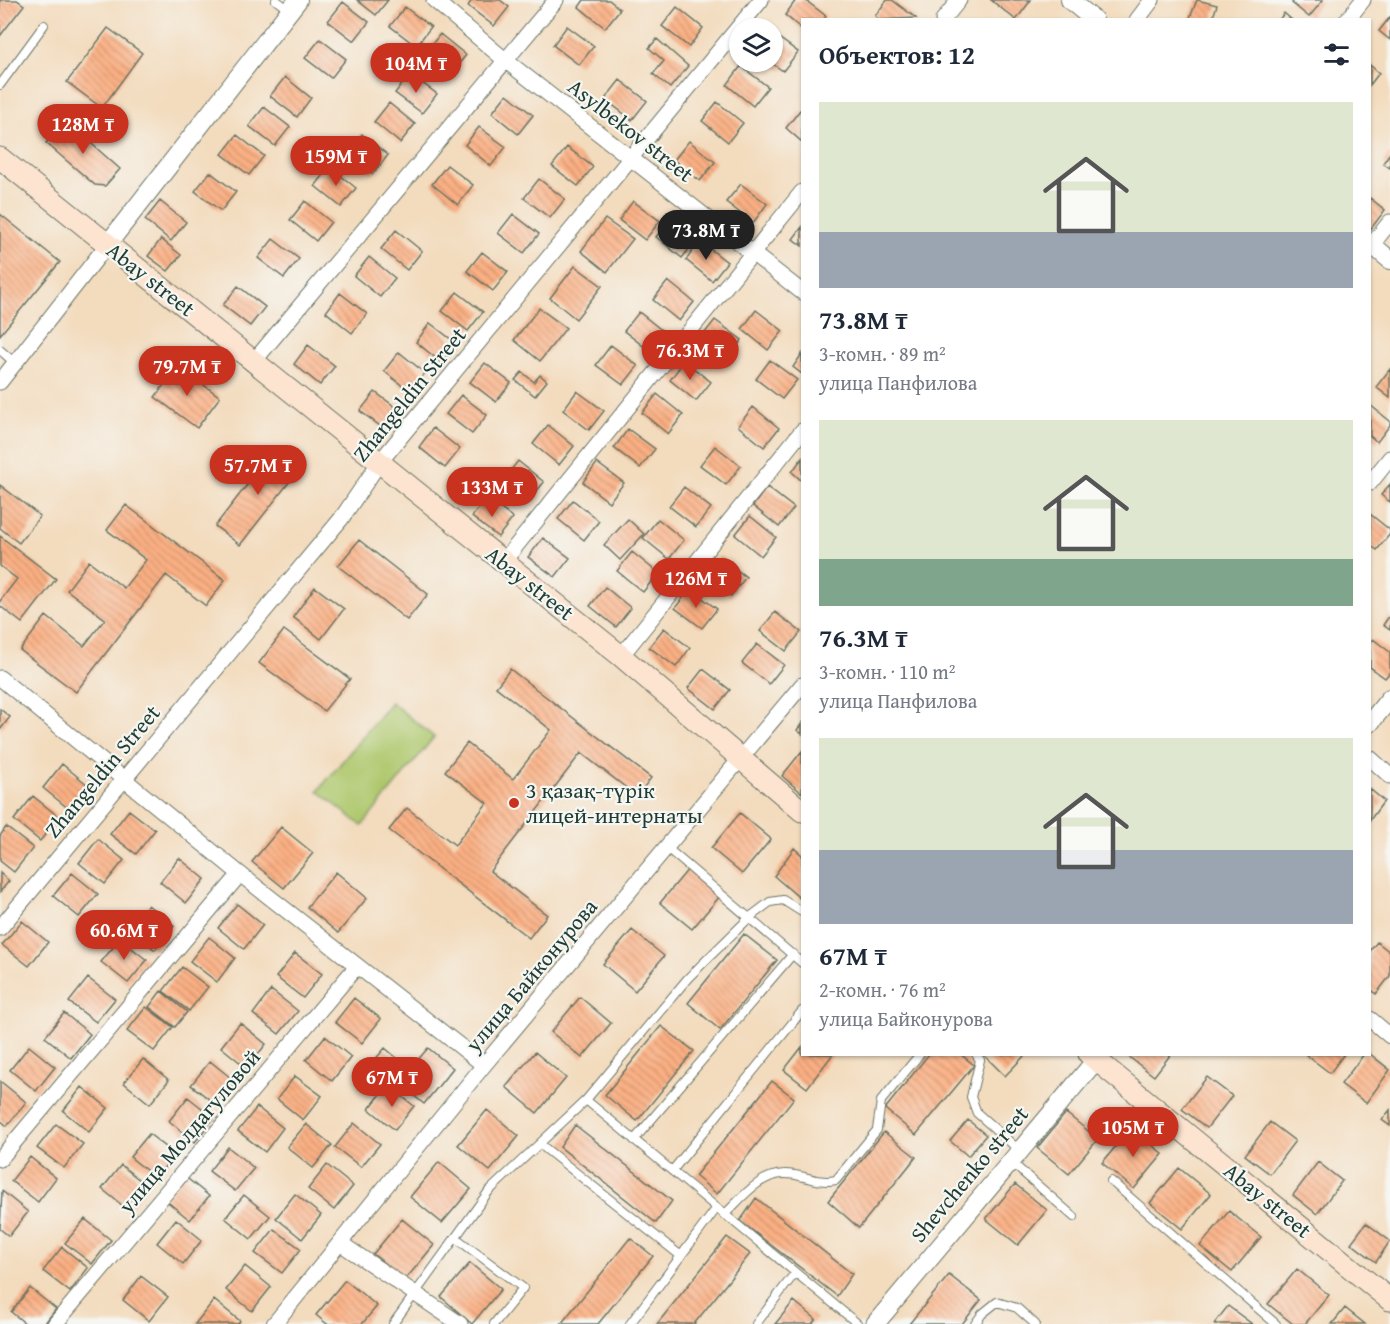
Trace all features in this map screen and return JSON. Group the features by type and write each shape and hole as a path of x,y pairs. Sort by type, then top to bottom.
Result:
{"main road":[{"name":"Abay street","path":"0,158 255,360 379,463 621,656 743,758 801,810"},
{"name":"Abay street","path":"1096,1056 1390,1300"}],"street":[{"name":"Asylbekov street","path":"434,0 504,60 754,252 801,291"},
{"path":"255,360 556,0"},
{"name":"Zhangeldin Street","path":"0,928 341,519 379,463 761,0"},
{"path":"945,18 959,0"},
{"path":"1070,0 1092,18"},
{"path":"1138,18 1152,0"},
{"path":"1349,18 1363,0"},
{"path":"0,382 107,245 288,4"},
{"path":"503,562 801,193"},
{"path":"1371,244 1390,222"},
{"path":"1371,246 1390,260"},
{"path":"621,656 801,432"},
{"path":"1371,482 1390,458"},
{"path":"0,678 240,874 484,1065"},
{"name":"улица Байконурова","path":"274,1324 484,1065 801,686"},
{"path":"1371,722 1390,698"},
{"path":"1371,760 1390,776"},
{"path":"0,1159 240,874"},
{"name":"улица Молдагуловой","path":"55,1324 357,966"},
{"path":"1371,1020 1390,1036"},
{"name":"Shevchenko street","path":"875,1324 1096,1056"},
{"path":"340,1243 460,1324"}],"lane":[{"path":"0,85 44,26"},
{"path":"0,350 15,363"},
{"path":"667,848 801,962"},
{"path":"393,1324 489,1191 541,1145 586,1100 688,978 750,917 770,902 783,900 801,911"},
{"path":"634,1140 793,954"},
{"path":"672,1171 801,1012"},
{"path":"724,1215 760,1181 785,1174 822,1182 836,1180 877,1130 881,1101 918,1056"},
{"path":"977,1056 980,1060 971,1097 978,1113 1015,1157 1074,1217"},
{"path":"586,1100 858,1324"},
{"path":"541,1145 681,1256"},
{"path":"1111,1181 1276,1324"},
{"path":"630,1324 716,1209"},
{"path":"456,1238 523,1288 494,1324"},
{"path":"756,1324 795,1273"},
{"path":"975,1324 982,1314 998,1302 1017,1308 1035,1324"}],"green space":[{"path":"391,702 434,737 362,826 318,791"}],"building":[{"path":"0,0 17,0 24,5 0,36"},
{"path":"357,0 388,0 376,15"},
{"path":"472,0 500,0 509,7 494,26 468,6"},
{"path":"584,0 609,0 620,9 605,28 579,7"},
{"path":"796,0 805,0 826,16 824,18 801,18 801,28 785,15"},
{"path":"887,0 892,0 916,18 877,18 875,16"},
{"path":"991,0 1031,0 1018,18 1014,18"},
{"path":"1197,0 1217,5 1213,18 1190,18"},
{"path":"1294,0 1323,0 1309,17 1292,3"},
{"path":"343,2 369,22 354,41 328,21"},
{"path":"405,7 431,27 416,46 390,26"},
{"path":"677,7 703,28 689,47 662,26"},
{"path":"1284,13 1290,18 1280,18"},
{"path":"1390,17 1390,40 1379,31"},
{"path":"567,26 594,46 579,65 553,45"},
{"path":"108,28 142,53 102,108 67,82"},
{"path":"440,34 466,55 451,74 425,53"},
{"path":"320,39 346,59 331,78 305,58"},
{"path":"657,39 688,66 670,88 653,74 664,61 649,48"},
{"path":"783,41 798,52 783,71"},
{"path":"1371,66 1379,73 1371,84"},
{"path":"737,72 749,72 768,87 753,106 727,85"},
{"path":"410,74 437,94 422,113 395,93"},
{"path":"285,77 311,98 297,117 270,96"},
{"path":"620,80 647,101 632,120 605,99"},
{"path":"507,94 533,115 518,134 492,113"},
{"path":"717,102 743,123 728,142 702,121"},
{"path":"389,103 415,124 400,143 374,122"},
{"path":"264,107 290,127 275,146 249,126"},
{"path":"800,110 801,110 801,141 786,128"},
{"path":"66,121 120,169 105,186 95,185 46,143"},
{"path":"479,127 506,147 491,166 465,145"},
{"path":"362,134 388,155 373,174 347,153"},
{"path":"237,135 264,156 249,175 222,154"},
{"path":"689,141 715,162 700,181 674,160"},
{"path":"567,147 593,167 578,186 552,166"},
{"path":"1390,153 1390,168 1383,163"},
{"path":"447,165 473,185 458,205 432,184"},
{"path":"330,167 356,188 341,207 315,186"},
{"path":"210,172 236,192 221,211 195,191"},
{"path":"539,179 565,199 550,218 524,198"},
{"path":"741,184 767,204 753,223 726,202"},
{"path":"1371,199 1385,210 1371,229"},
{"path":"160,201 186,222 171,241 145,220"},
{"path":"305,201 331,222 316,241 290,220"},
{"path":"633,201 660,221 645,240 619,220"},
{"path":"0,214 60,262 0,335"},
{"path":"513,214 539,234 524,253 498,233"},
{"path":"671,218 697,239 682,258 656,237"},
{"path":"605,219 633,239 607,272 581,251"},
{"path":"801,228 801,245 793,239"},
{"path":"396,230 422,251 407,270 381,249"},
{"path":"161,239 181,255 168,271 148,256"},
{"path":"273,239 299,259 284,278 258,258"},
{"path":"700,241 727,262 712,281 686,260"},
{"path":"482,252 508,272 493,291 467,271"},
{"path":"369,257 395,278 380,297 354,276"},
{"path":"575,266 602,286 576,319 550,298"},
{"path":"668,281 694,302 679,321 653,300"},
{"path":"238,286 265,307 250,326 223,305"},
{"path":"457,292 483,312 468,331 442,311"},
{"path":"340,293 367,314 352,333 326,312"},
{"path":"539,308 566,328 540,361 514,340"},
{"path":"756,310 783,331 768,350 742,329"},
{"path":"639,312 665,333 651,352 624,331"},
{"path":"715,320 742,340 727,359 700,339"},
{"path":"430,323 457,344 442,363 416,342"},
{"path":"308,345 335,366 320,385 294,364"},
{"path":"611,345 638,366 623,385 596,365"},
{"path":"399,352 425,373 410,392 384,371"},
{"path":"801,355 801,373 793,367"},
{"path":"770,360 797,380 782,399 756,379"},
{"path":"684,361 711,382 696,401 670,380"},
{"path":"485,363 511,383 496,402 470,382"},
{"path":"178,366 220,397 197,428 155,397"},
{"path":"1390,369 1390,398 1376,387"},
{"path":"522,372 534,382 540,375 547,381 535,396 515,380"},
{"path":"577,391 604,411 589,430 563,410"},
{"path":"375,392 402,412 387,431 360,411"},
{"path":"657,394 683,415 668,434 642,413"},
{"path":"461,395 487,415 472,434 446,414"},
{"path":"1371,406 1390,421 1390,425 1377,442 1371,437"},
{"path":"753,407 779,428 764,447 738,426"},
{"path":"548,425 574,446 559,465 533,444"},
{"path":"433,428 460,449 445,468 419,447"},
{"path":"628,429 655,449 640,468 614,448"},
{"path":"715,446 741,466 726,485 700,465"},
{"path":"276,448 301,467 240,545 215,526"},
{"path":"801,459 801,480 792,472"},
{"path":"518,461 544,482 529,501 503,480"},
{"path":"597,463 624,483 609,502 583,482"},
{"path":"1390,484 1390,502 1381,495"},
{"path":"0,485 40,516 19,543 0,528"},
{"path":"684,487 711,508 696,527 669,506"},
{"path":"767,487 794,508 779,527 753,506"},
{"path":"486,498 513,518 498,537 472,517"},
{"path":"573,500 599,521 584,540 558,519"},
{"path":"126,505 225,580 206,606 166,575 76,692 20,650 46,616 84,646 105,619 67,590 89,561 124,588 146,560 107,530"},
{"path":"1371,515 1390,530 1390,534 1377,550 1371,546"},
{"path":"750,516 776,537 761,556 735,535"},
{"path":"628,519 644,534 620,560 604,545"},
{"path":"658,519 684,540 669,559 643,538"},
{"path":"0,536 56,579 22,623 0,606 0,601 17,579 0,566"},
{"path":"543,538 570,558 555,577 528,557"},
{"path":"359,540 428,594 407,620 338,566"},
{"path":"632,552 658,573 643,592 617,571"},
{"path":"720,557 746,577 731,596 705,576"},
{"path":"315,587 344,609 321,639 293,617"},
{"path":"605,587 631,608 616,627 590,606"},
{"path":"690,589 717,609 702,628 675,608"},
{"path":"775,612 801,632 786,651 760,631"},
{"path":"1390,615 1390,630 1383,625"},
{"path":"664,628 690,648 676,667 649,647"},
{"path":"284,630 350,679 324,711 259,663"},
{"path":"1373,639 1390,652 1390,672 1385,678 1371,668 1371,642"},
{"path":"757,644 784,665 769,684 742,663"},
{"path":"510,669 651,778 637,796 581,753 490,871 547,915 529,938 389,830 407,808 455,845 487,803 445,771 467,743 513,779 551,730 496,687"},
{"path":"703,669 730,690 715,709 688,688"},
{"path":"0,709 10,717 0,730"},
{"path":"801,752 801,792 782,776"},
{"path":"62,764 88,785 69,809 43,788"},
{"path":"1371,790 1384,801 1371,819"},
{"path":"33,796 59,817 40,841 14,820"},
{"path":"129,810 155,830 136,854 110,834"},
{"path":"740,813 771,839 742,874 711,848"},
{"path":"6,827 33,848 14,872 0,861 0,836"},
{"path":"281,827 313,853 284,888 252,862"},
{"path":"98,839 124,860 105,884 79,863"},
{"path":"794,848 801,854 801,899 774,876"},
{"path":"179,858 205,879 186,903 160,882"},
{"path":"689,868 721,895 692,929 660,903"},
{"path":"336,872 367,898 338,933 307,907"},
{"path":"0,873 9,881 0,892"},
{"path":"72,873 98,894 79,917 53,896"},
{"path":"237,904 263,925 244,949 218,928"},
{"path":"148,905 174,926 155,950 129,929"},
{"path":"22,921 48,942 29,966 2,945"},
{"path":"632,930 664,956 635,991 603,964"},
{"path":"744,934 777,960 720,1030 688,1003"},
{"path":"209,937 235,958 217,982 190,961"},
{"path":"120,939 147,960 128,983 101,962"},
{"path":"1377,942 1390,952 1390,976 1376,994 1371,989 1371,950"},
{"path":"295,953 322,974 303,998 276,977"},
{"path":"182,967 208,987 189,1011 163,991"},
{"path":"88,978 115,999 96,1022 69,1002"},
{"path":"271,990 298,1011 279,1034 253,1014"},
{"path":"161,991 187,1012 175,1027 149,1007"},
{"path":"580,997 611,1023 582,1058 551,1032"},
{"path":"354,998 381,1019 362,1043 335,1022"},
{"path":"146,1007 173,1027 154,1051 127,1031"},
{"path":"64,1013 90,1034 71,1058 45,1037"},
{"path":"240,1023 266,1044 247,1068 221,1047"},
{"path":"661,1026 694,1051 637,1121 605,1095"},
{"path":"325,1036 351,1057 332,1081 306,1060"},
{"path":"29,1046 55,1067 36,1091 10,1070"},
{"path":"385,1048 410,1069 428,1048 453,1068 424,1104 373,1062"},
{"path":"801,1048 801,1056 831,1056 807,1088 784,1070"},
{"path":"535,1052 566,1078 537,1113 506,1087"},
{"path":"1371,1055 1390,1070 1366,1103 1341,1084 1362,1056"},
{"path":"927,1056 963,1056 974,1065 916,1135 885,1109"},
{"path":"985,1056 1024,1056 1005,1076"},
{"path":"1130,1056 1169,1056 1154,1076"},
{"path":"1308,1056 1343,1056 1330,1073"},
{"path":"143,1059 169,1080 150,1104 124,1083"},
{"path":"210,1061 236,1082 217,1105 191,1085"},
{"path":"295,1076 322,1096 303,1120 277,1099"},
{"path":"1207,1077 1232,1096 1207,1128 1182,1109"},
{"path":"0,1081 26,1102 7,1126 0,1120"},
{"path":"772,1081 794,1098 717,1194 695,1176"},
{"path":"388,1085 414,1106 395,1130 369,1109"},
{"path":"82,1087 108,1108 89,1132 63,1111"},
{"path":"188,1097 214,1118 195,1142 169,1121"},
{"path":"257,1107 283,1128 265,1152 238,1131"},
{"path":"487,1110 519,1136 490,1171 458,1145"},
{"path":"1390,1110 1390,1126 1382,1120"},
{"path":"1066,1113 1098,1139 1069,1174 1037,1148"},
{"path":"968,1120 986,1135 968,1156 950,1141"},
{"path":"1270,1122 1295,1141 1270,1174 1245,1155"},
{"path":"354,1123 380,1144 361,1167 335,1147"},
{"path":"56,1124 83,1144 64,1168 37,1148"},
{"path":"306,1124 332,1145 313,1168 287,1147"},
{"path":"575,1125 672,1201 656,1223 560,1147"},
{"path":"1131,1128 1163,1154 1134,1189 1102,1163"},
{"path":"884,1132 916,1157 859,1228 828,1201"},
{"path":"149,1134 175,1154 156,1178 130,1157"},
{"path":"228,1147 254,1168 235,1191 209,1171"},
{"path":"30,1157 56,1178 38,1202 11,1181"},
{"path":"439,1162 471,1189 442,1223 410,1197"},
{"path":"1318,1162 1342,1181 1317,1214 1293,1195"},
{"path":"121,1165 147,1186 128,1210 102,1189"},
{"path":"327,1165 353,1186 334,1210 308,1189"},
{"path":"1179,1168 1211,1194 1182,1229 1150,1203"},
{"path":"183,1175 209,1196 190,1220 164,1199"},
{"path":"1015,1184 1047,1210 1018,1245 986,1219"},
{"path":"2,1191 28,1212 9,1236 0,1229"},
{"path":"295,1194 321,1215 302,1239 276,1218"},
{"path":"244,1195 270,1216 251,1239 225,1218"},
{"path":"756,1198 852,1274 837,1296 740,1221"},
{"path":"1229,1211 1261,1237 1232,1272 1200,1246"},
{"path":"85,1219 111,1240 92,1264 65,1243"},
{"path":"176,1219 202,1240 183,1264 157,1243"},
{"path":"402,1219 434,1245 405,1280 373,1254"},
{"path":"1366,1223 1390,1241 1376,1262 1351,1243"},
{"path":"274,1229 301,1249 282,1273 255,1253"},
{"path":"727,1237 750,1254 694,1324 657,1324"},
{"path":"630,1238 653,1256 598,1324 561,1324"},
{"path":"62,1247 88,1268 70,1292 43,1271"},
{"path":"470,1263 501,1289 472,1324 441,1297"},
{"path":"245,1266 271,1287 252,1311 226,1290"},
{"path":"1297,1269 1329,1295 1305,1324 1293,1324 1268,1304"},
{"path":"949,1275 981,1300 962,1324 909,1324"},
{"path":"141,1276 168,1297 149,1321 123,1300"},
{"path":"345,1280 377,1306 362,1324 327,1324 316,1315"},
{"path":"30,1288 56,1309 44,1324 26,1324 11,1312"},
{"path":"214,1300 240,1321 238,1324 195,1324"},
{"path":"794,1301 816,1319 812,1324 775,1324"},
{"path":"1228,1306 1252,1324 1214,1324"},
{"path":"1345,1308 1365,1324 1332,1324"}],"place":[{"name":"3 қазақ-түрік лицей-интернаты","path":"514,803"}]}
